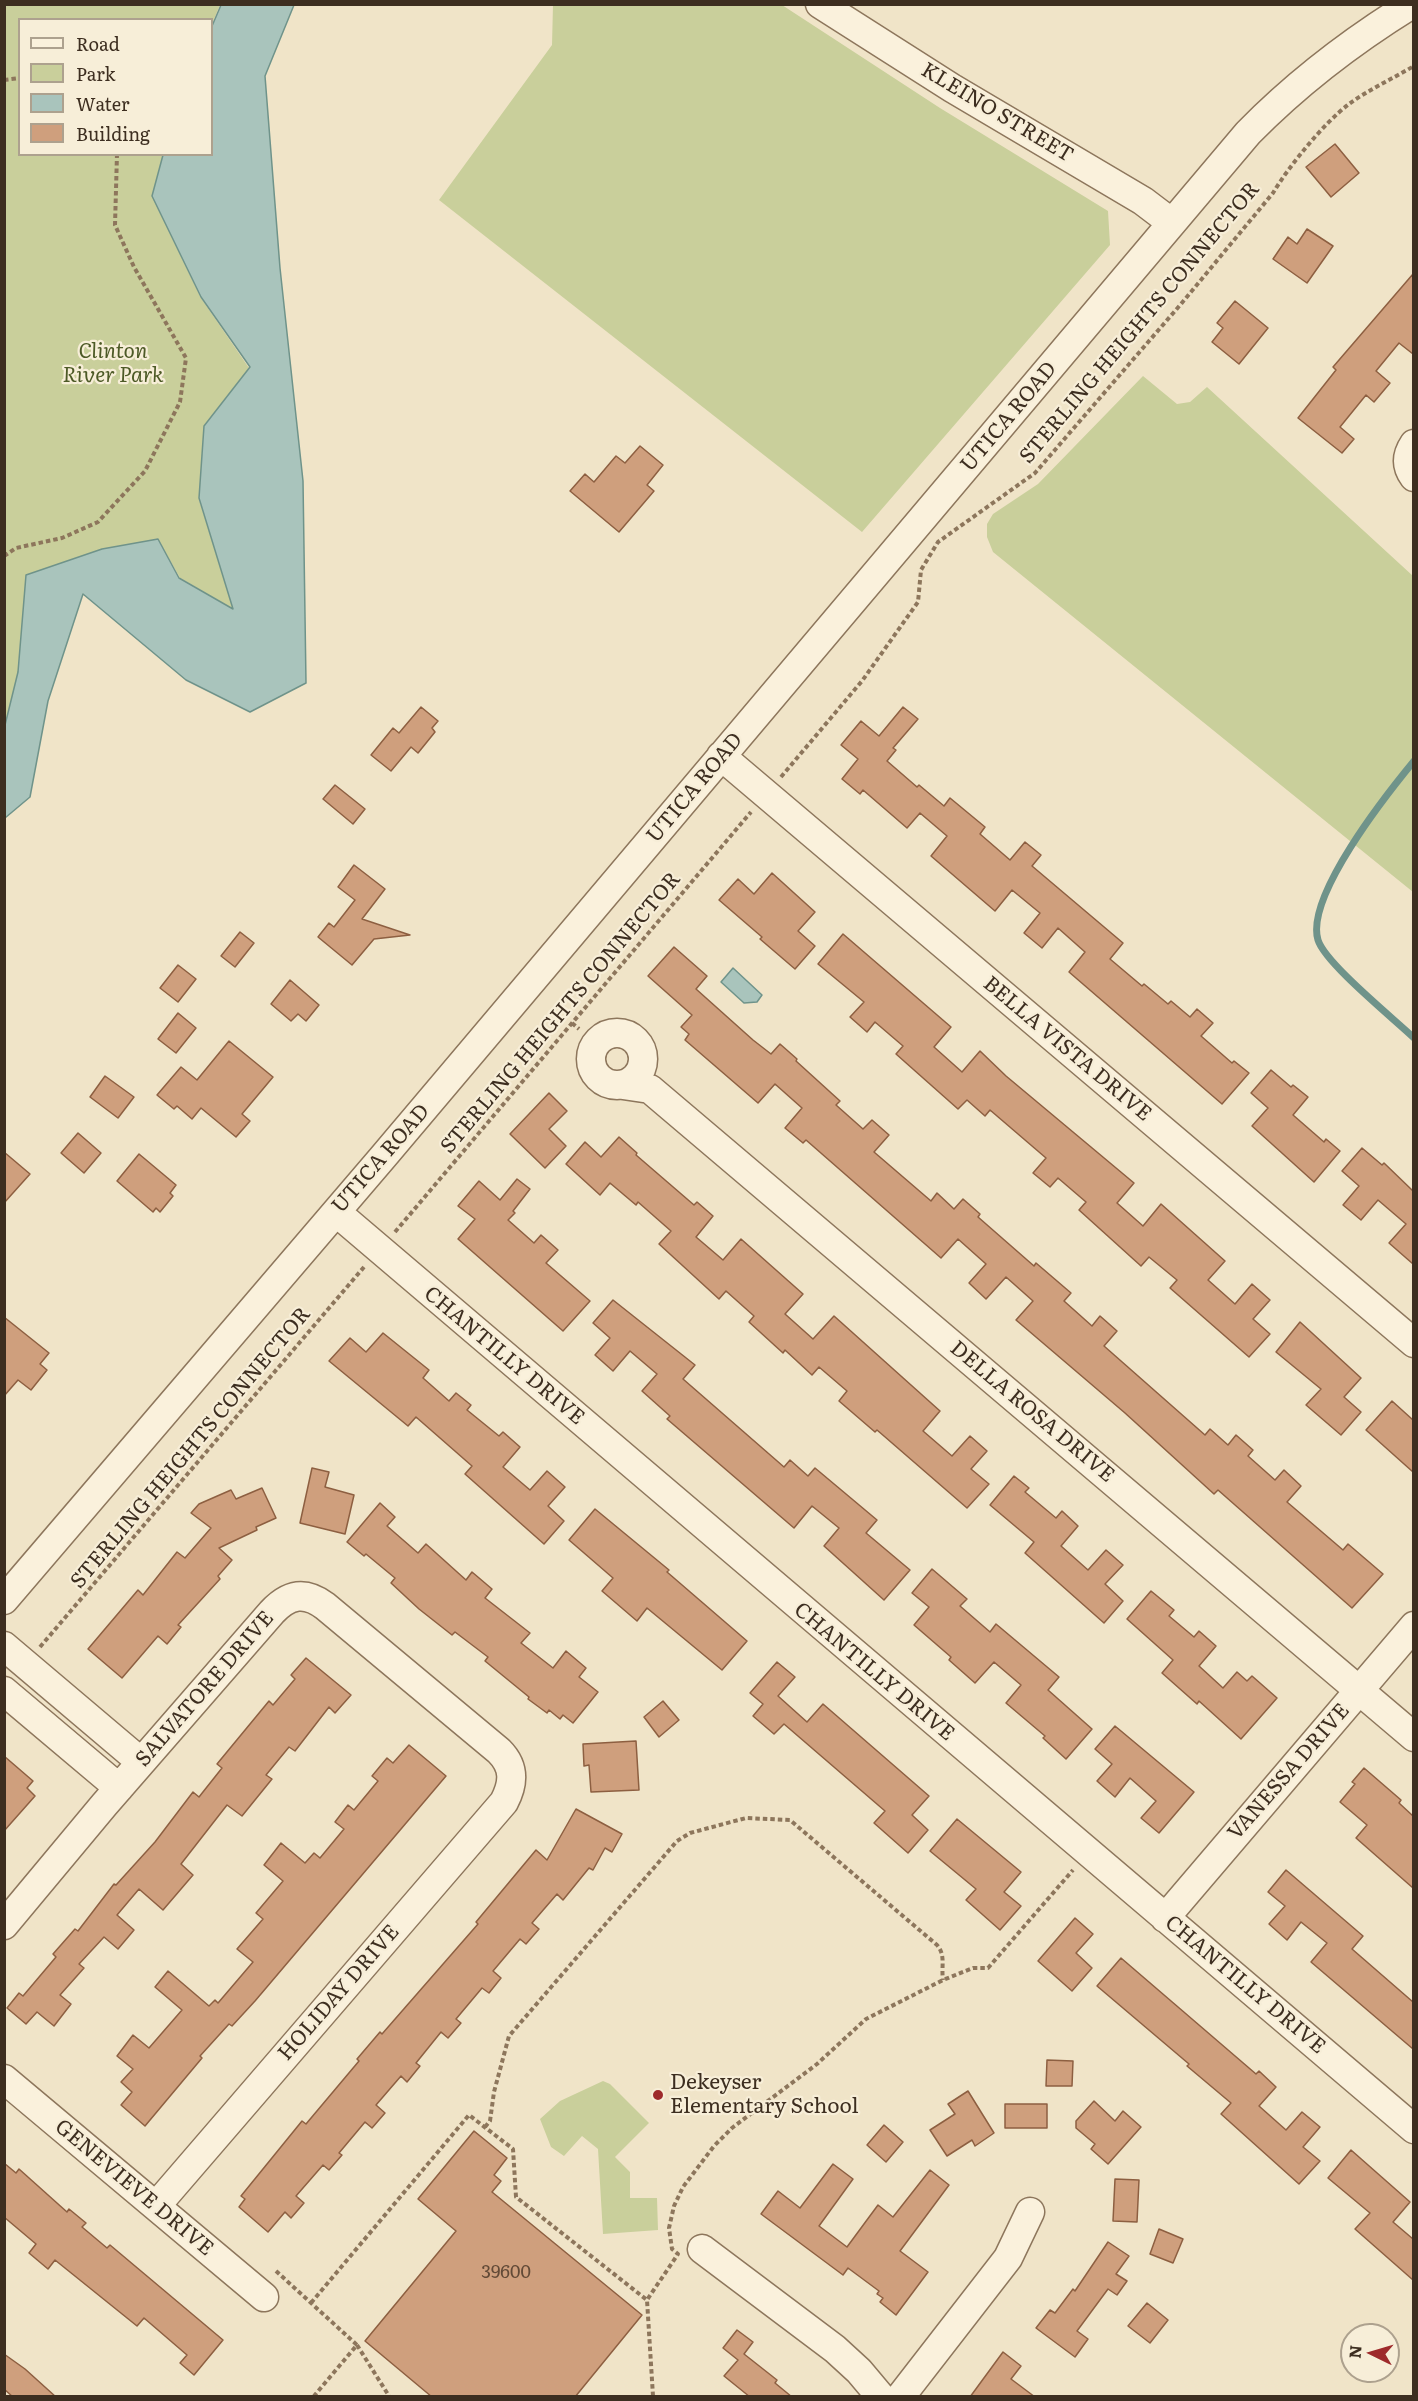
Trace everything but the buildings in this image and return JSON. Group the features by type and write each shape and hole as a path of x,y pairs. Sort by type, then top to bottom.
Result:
{"street":[{"name":"KLEINO STREET","path":"820,4 952,88 1143,201 1172,223"},
{"name":"UTICA ROAD","path":"4,1600 336,1212 1248,133 1273,108 1345,49 1412,4"},
{"path":"1413,444 1407,462 1413,477"},
{"name":"BELLA VISTA DRIVE","path":"721,756 1413,1343"},
{"name":"DELLA ROSA DRIVE","path":"637,1087 645,1075 642,1050 631,1036 614,1032 598,1040 590,1055 593,1072 606,1083 637,1087 1413,1737"},
{"name":"CHANTILLY DRIVE","path":"336,1212 1413,2129"},
{"name":"SALVATORE DRIVE","path":"4,1925 141,1762 280,1603 297,1596 307,1596 326,1606 500,1752 506,1758 512,1775"},
{"name":"VANESSA DRIVE","path":"1165,1918 1413,1626"},
{"path":"4,1646 141,1762"},
{"path":"4,1691 119,1788"},
{"name":"HOLIDAY DRIVE","path":"156,2206 504,1802 512,1784 512,1775"},
{"name":"GENEVIEVE DRIVE","path":"4,2079 264,2297"},
{"path":"901,2397 1008,2258 1030,2212"},
{"path":"702,2249 835,2349 859,2371 880,2397"}],"path":[{"name":"STERLING HEIGHTS CONNECTOR","path":"778,781 862,681 918,602 921,570 938,542 1035,474 1181,304 1273,193 1281,178 1332,120 1349,104 1413,66"},
{"path":"4,556 16,548 62,538 98,522 145,471 180,402 186,358 134,267 115,225 117,156"},
{"name":"STERLING HEIGHTS CONNECTOR","path":"389,1239 757,805"},
{"path":"572,1023 579,1029"},
{"name":"STERLING HEIGHTS CONNECTOR","path":"35,1654 369,1261"},
{"path":"485,2127 490,2121 494,2092 509,2037 677,1841 690,1833 746,1818 790,1820 937,1944 943,1956 943,1980"},
{"path":"653,2397 647,2300 678,2254 672,2249 669,2228 674,2206 683,2187 714,2146 732,2128 817,2064 866,2019 943,1980 973,1968 988,1968 1078,1863"},
{"path":"310,2303 470,2115 513,2150 516,2197 647,2300"},
{"path":"276,2271 357,2345 389,2397"},
{"path":"314,2397 357,2345"}],"green space":[{"name":"Clinton River Park","path":"5,5 220,5 213,22 213,18 18,18 18,156 163,156 152,196 201,298 249,368 204,426 199,499 233,609 180,578 158,539 27,575 18,674 5,725"},
{"path":"553,5 782,5 940,108 1108,211 1110,245 862,532 439,200 552,45"},
{"path":"1143,376 1177,404 1190,402 1207,387 1413,576 1413,892 993,552 987,537 987,524 993,514 1038,484"},
{"path":"603,2081 610,2084 649,2123 615,2157 630,2172 630,2198 657,2198 658,2230 603,2234 598,2149 582,2136 564,2156 551,2147 540,2119 560,2101"}],"water":[{"path":"221,5 294,5 265,76 280,268 303,481 306,683 250,712 186,680 83,594 48,701 30,797 5,818 5,725 18,672 26,575 102,549 158,539 179,578 233,609 199,498 204,426 250,367 201,297 152,196 163,156 213,156 213,24"},
{"path":"733,968 762,995 757,1002 744,1003 721,982"}],"waterway":[{"path":"1414,761 1368,821 1335,873 1317,921 1318,940 1323,950 1346,976 1414,1038"}],"place":[{"name":"Dekeyser Elementary School","path":"658,2095"}]}
